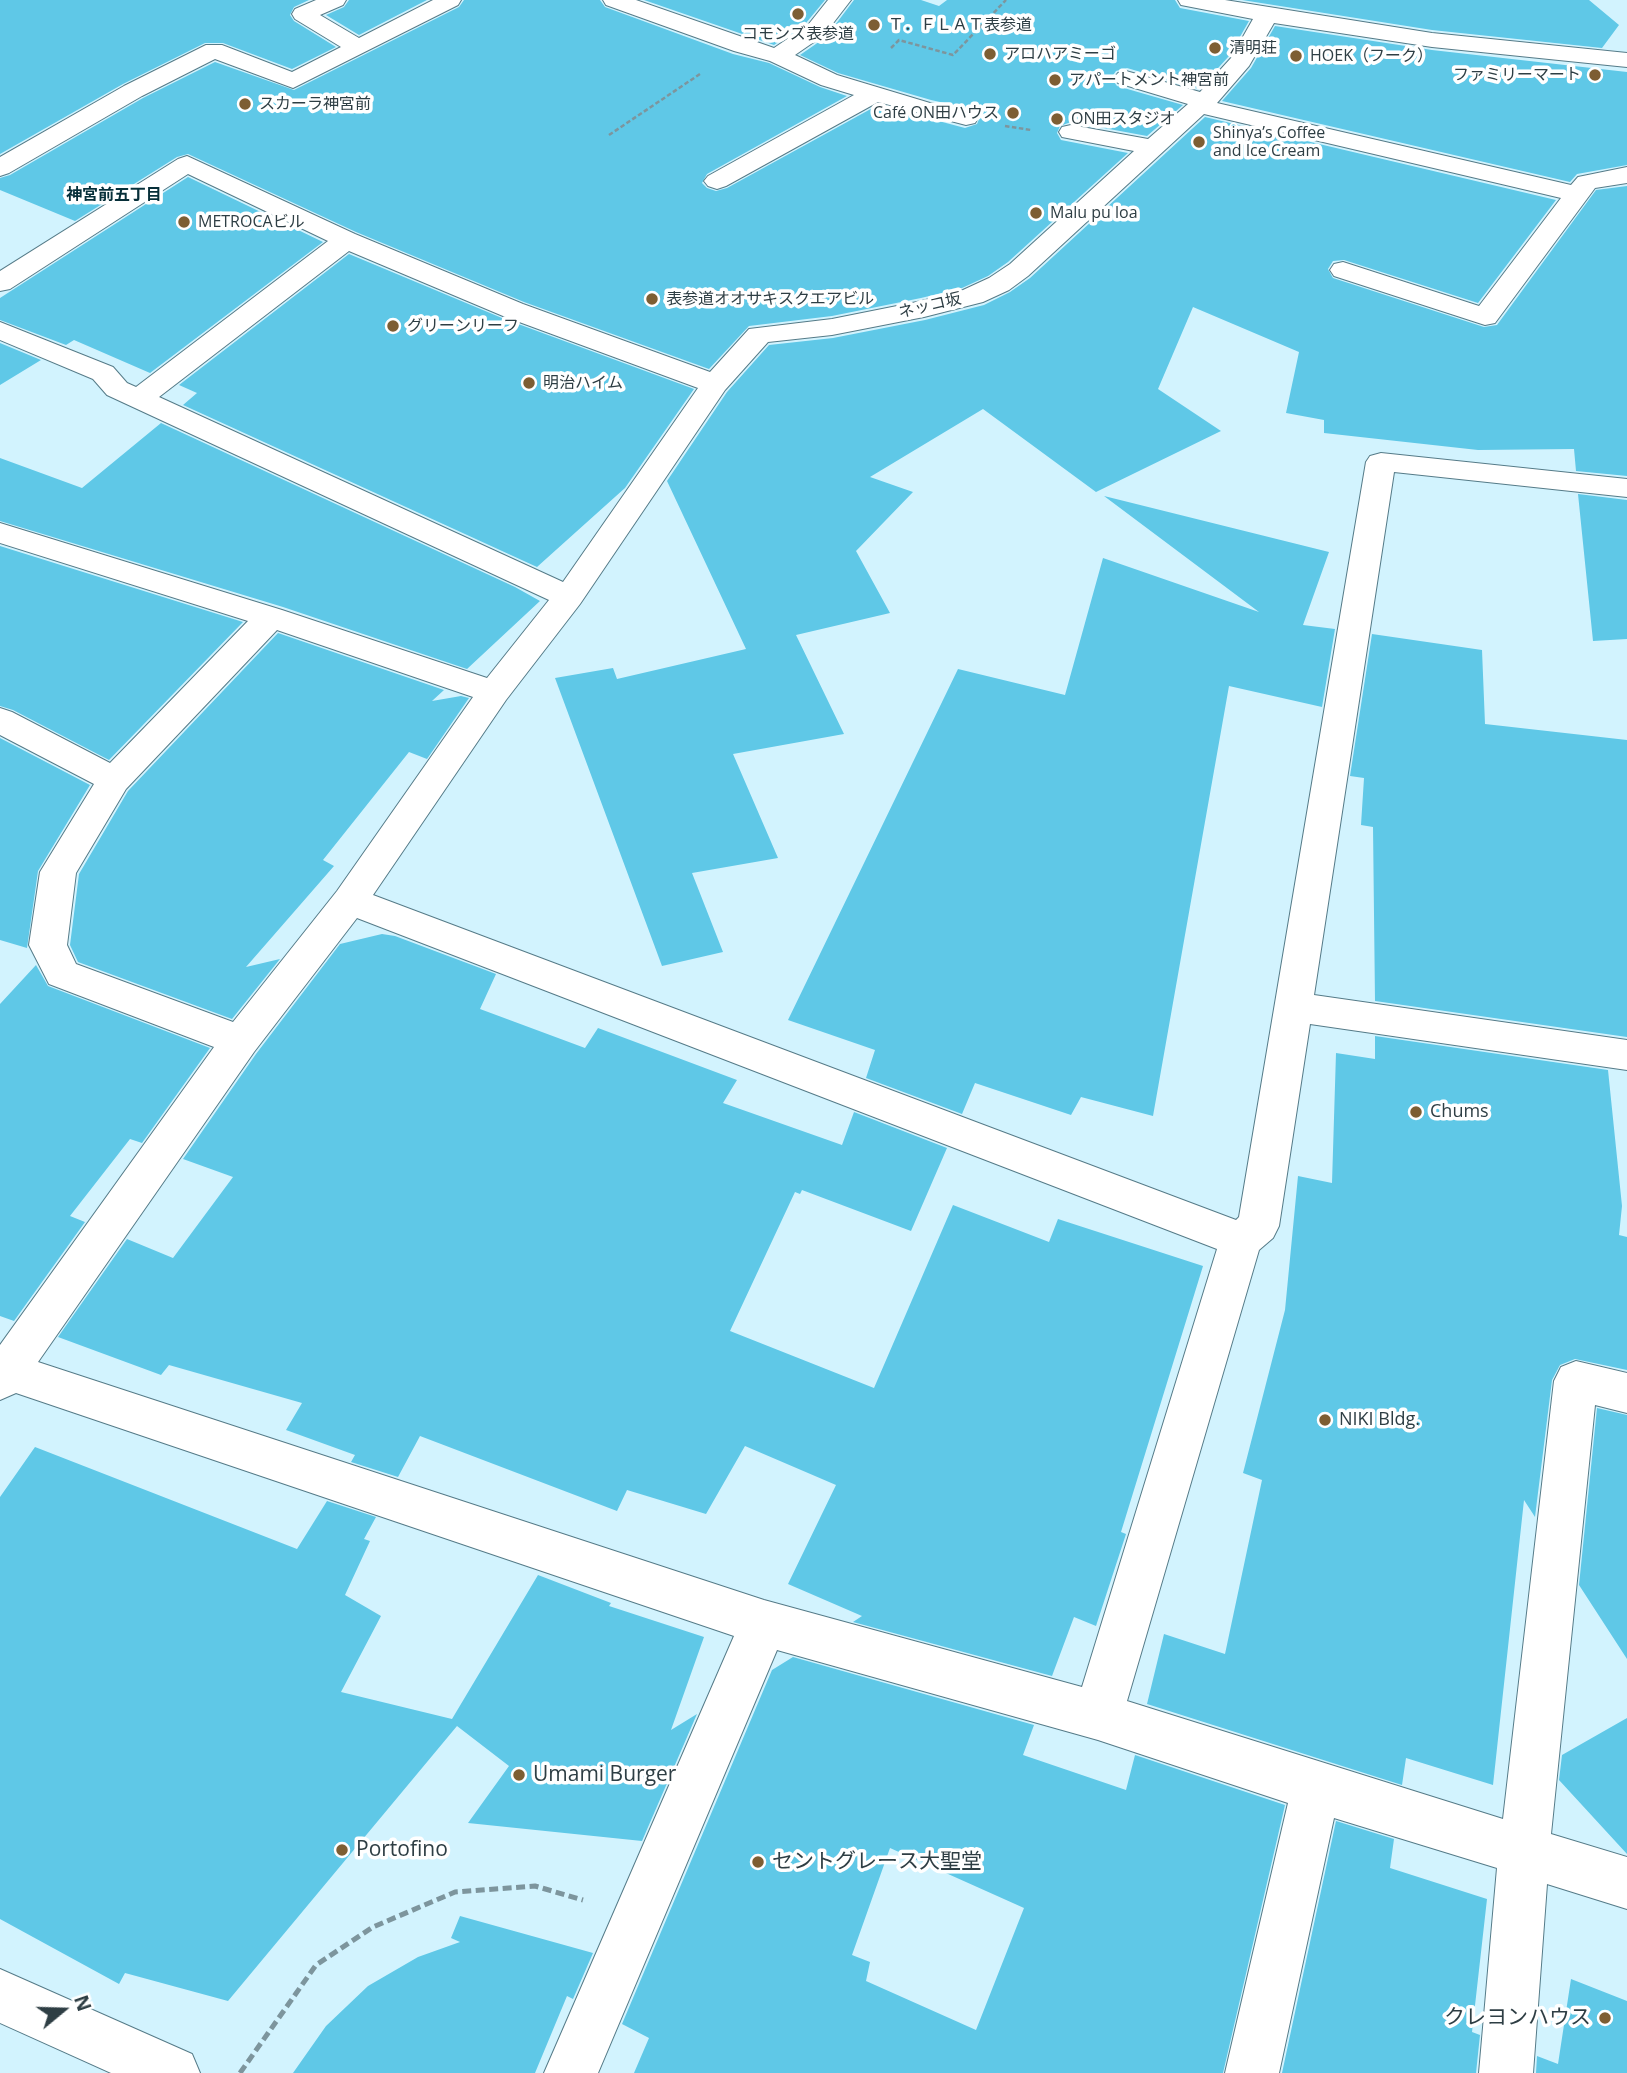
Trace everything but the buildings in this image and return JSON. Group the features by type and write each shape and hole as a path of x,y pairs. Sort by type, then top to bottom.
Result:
{"street":[{"path":"335,0 303,14 358,47"},
{"path":"0,168 134,91 214,50 293,81 450,0"},
{"path":"614,0 742,46 778,56 816,75 873,95 966,118"},
{"path":"778,56 816,30 840,0"},
{"path":"1189,0 1267,15 1432,40 1627,61"},
{"name":"ネッコ坂","path":"4,1376 240,1041 350,901 494,692 569,597 715,384 759,335 832,327 923,309 973,296 999,284 1019,271 1202,104 1241,61 1267,15"},
{"path":"1126,78 1202,104 1576,194"},
{"path":"717,181 873,95"},
{"path":"1071,132 1153,147"},
{"path":"0,282 187,164 346,240 513,310 715,384"},
{"path":"1343,270 1485,317 1587,182 1627,175"},
{"path":"139,399 346,240"},
{"path":"0,330 103,373 117,389 569,597"},
{"path":"1098,1716 1241,1240 1258,1226 1381,462 1627,488"},
{"path":"0,533 271,617 494,692"},
{"path":"240,1041 62,974 48,946 58,872 114,780 271,617"},
{"path":"0,720 114,780"},
{"path":"350,901 1241,1240"},
{"path":"1293,1007 1627,1055"},
{"path":"4,1376 764,1623 1098,1716 1316,1788 1627,1883"},
{"path":"1506,2073 1524,1853 1576,1381 1627,1393"},
{"path":"570,2073 764,1623"},
{"path":"1252,2073 1316,1788"},
{"path":"0,1996 112,2061 173,2073"}],"path":[{"path":"891,48 899,40 953,55 1006,0"},
{"path":"609,135 742,46"},
{"path":"966,118 1016,128 1071,132"},
{"path":"240,2073 316,1965 373,1927 455,1892 535,1886 638,1917"}],"place":[{"name":"コモンズ表参道","path":"798,14"},
{"name":"Ｔ．ＦＬＡＴ表参道","path":"874,25"},
{"name":"清明荘","path":"1215,48"},
{"name":"アロハアミーゴ","path":"990,54"},
{"name":"HOEK（フーク）","path":"1296,56"},
{"name":"ファミリーマート","path":"1595,75"},
{"name":"アパートメント神宮前","path":"1055,80"},
{"name":"スカーラ神宮前","path":"245,104"},
{"name":"Café ON田ハウス","path":"1013,113"},
{"name":"ON田スタジオ","path":"1057,119"},
{"name":"Shinya’s Coffee and Ice Cream","path":"1199,142"},
{"name":"Malu pu loa","path":"1036,213"},
{"name":"METROCAビル","path":"184,222"},
{"name":"表参道オオサキスクエアビル","path":"652,299"},
{"name":"グリーンリーフ","path":"393,326"},
{"name":"明治ハイム","path":"529,383"},
{"name":"Chums","path":"1416,1112"},
{"name":"NIKI Bldg.","path":"1325,1420"},
{"name":"Umami Burger","path":"519,1775"},
{"name":"Portofino","path":"342,1850"},
{"name":"セントグレース大聖堂","path":"758,1862"},
{"name":"クレヨンハウス","path":"1605,2018"}],"district":[{"name":"神宮前五丁目","path":"114,195"}]}
